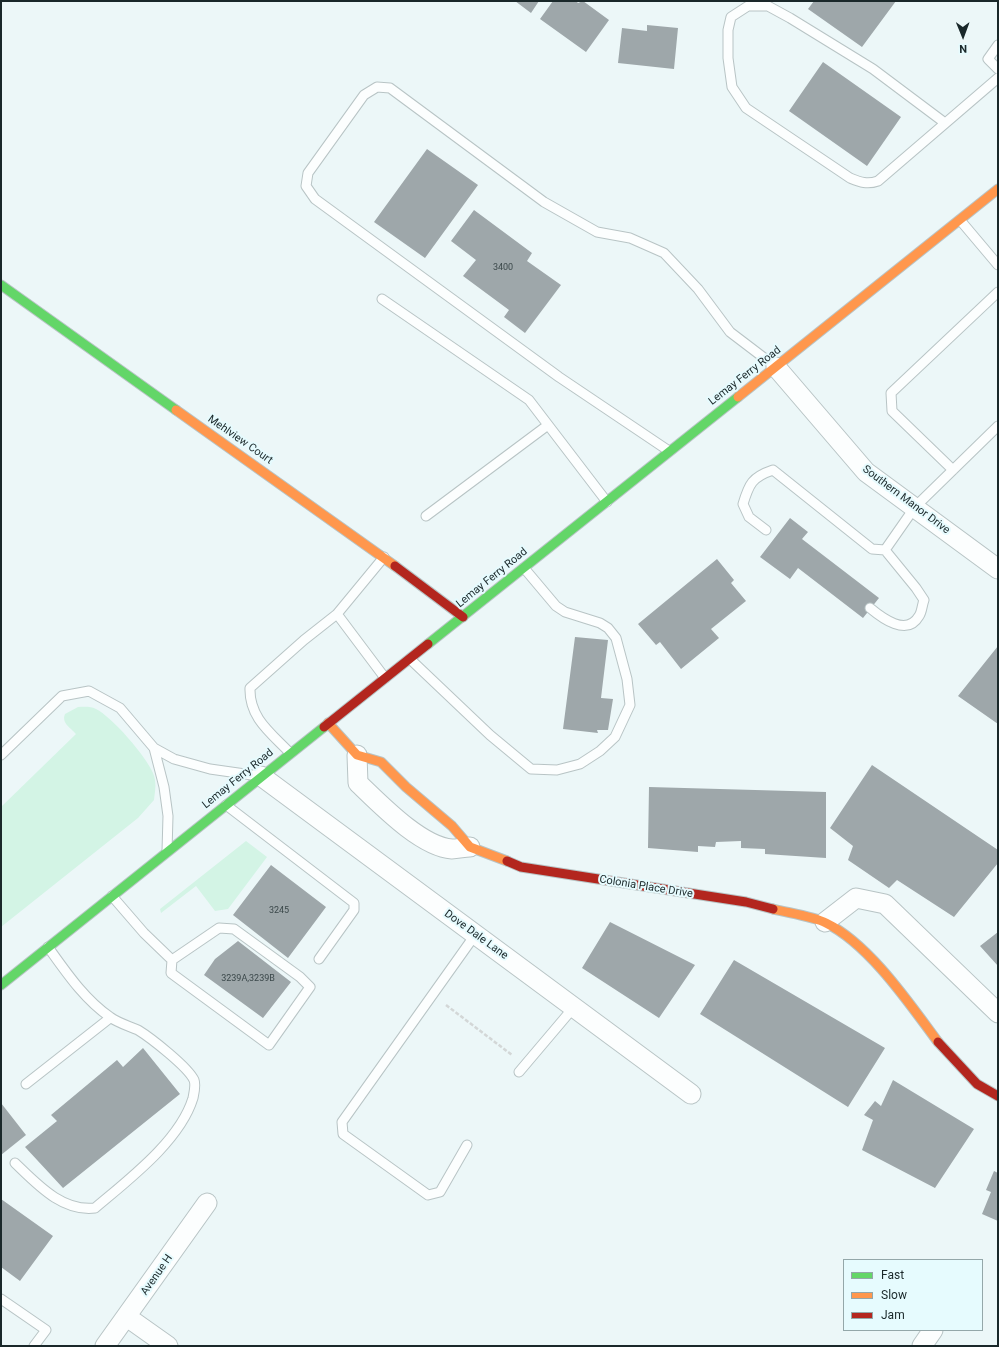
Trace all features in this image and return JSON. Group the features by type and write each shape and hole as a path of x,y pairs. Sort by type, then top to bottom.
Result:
{"street":[{"name":"Lemay Ferry Road","path":"1,985 225,804 463,617 998,189"},
{"name":"Mehlview Court","path":"1,285 384,557 463,617"},
{"name":"Southern Manor Drive","path":"776,367 866,472 998,569"},
{"path":"328,723 357,755"},
{"name":"Colonia Place Drive","path":"470,846 452,848 435,845 396,819 358,783 357,755 381,762 406,787 452,826 470,846 521,867 746,902 825,922 855,941 907,1000 942,1048 977,1084 998,1096"},
{"name":"Dove Dale Lane","path":"261,776 691,1094"},
{"path":"825,922 856,898 885,904 998,1013"},
{"name":"Avenue H","path":"106,1346 207,1203"},
{"path":"127,1317 168,1346"},
{"path":"922,1346 932,1331"}],"lane":[{"path":"945,123 873,68 768,6 748,6 731,16 728,30 729,66 732,87 746,108 850,178 860,183 870,184 878,181 998,78"},
{"path":"998,45 988,59 998,69"},
{"path":"669,451 559,376 315,199 306,186 308,173 364,95 377,87 390,88 544,202 597,232 630,238 664,253 698,289 730,332 776,367"},
{"path":"960,220 998,265"},
{"path":"953,470 892,411 891,393 998,292"},
{"path":"382,299 529,400 607,502"},
{"path":"426,516 548,426"},
{"path":"885,550 915,507 998,426"},
{"path":"766,530 749,517 743,504 748,485 760,474 773,470 872,549 885,550 924,600 919,617 909,624 896,625 888,622 870,608"},
{"path":"290,753 255,715 250,699 250,688 304,640 337,614 384,557"},
{"path":"410,659 490,735 531,769 557,770 580,764 600,751 615,737 630,705 627,679 616,638 608,628 600,623 565,612 556,606 524,568"},
{"path":"337,614 385,678"},
{"path":"1,755 62,696 89,691 120,708 154,748 174,759 210,769 261,776"},
{"path":"154,748 166,799 168,816 167,852"},
{"path":"225,804 354,903 354,910 319,959"},
{"path":"112,895 144,933 172,960"},
{"path":"219,928 234,929 300,977 310,987 269,1045 171,973 172,960 219,928"},
{"path":"467,1145 440,1192 428,1195 343,1134 342,1122 476,935"},
{"path":"15,1163 37,1184 66,1205 85,1209 95,1208 141,1168 179,1127 189,1111 194,1094 195,1081 183,1066 139,1031 110,1018 81,992 48,947"},
{"path":"522,1069 574,1008"},
{"path":"26,1084 110,1018"},
{"path":"1,1299 46,1330 34,1346"}],"path":[{"path":"432,996 522,1069"}],"green space":[{"path":"78,707 92,707 103,713 136,747 153,773 155,780 154,800 138,818 1,927 1,807 76,734 65,723 64,717 65,714"},
{"path":"246,841 267,857 228,909 215,911 196,886 161,913 160,909"}],"building":[{"path":"515,1 539,1 531,13"},
{"path":"553,1 576,1 578,3 583,1 609,20 586,52 540,19"},
{"path":"814,1 896,1 862,47 808,9"},
{"path":"647,25 678,28 674,69 618,63 622,28 647,31"},
{"path":"823,62 901,117 867,166 789,111"},
{"path":"427,149 478,185 425,258 374,222"},
{"path":"474,210 532,253 527,261 561,285 525,333 504,317 509,310 463,276 476,260 451,241"},
{"path":"790,518 808,532 802,539 879,598 863,618 798,568 790,579 760,557"},
{"path":"717,559 734,580 731,583 746,601 711,629 719,638 681,669 660,642 656,645 638,624"},
{"path":"575,637 608,640 601,698 613,699 608,730 597,730 598,733 563,729"},
{"path":"998,646 998,724 958,696"},
{"path":"872,765 998,850 998,863 954,917 897,880 889,888 848,860 853,846 830,828"},
{"path":"649,787 826,792 826,858 765,854 765,849 741,848 741,841 716,842 715,847 698,846 698,852 648,848"},
{"path":"271,865 326,907 288,958 233,915"},
{"path":"610,922 695,965 659,1018 582,968"},
{"path":"998,932 998,966 980,946"},
{"path":"238,941 291,982 263,1018 204,975 215,959"},
{"path":"734,960 885,1048 848,1107 700,1014"},
{"path":"143,1048 180,1094 63,1188 25,1147 57,1121 51,1115 117,1060 123,1067"},
{"path":"893,1080 974,1129 935,1188 862,1150 873,1120 864,1115 875,1101 881,1106"},
{"path":"1,1103 26,1135 1,1155"},
{"path":"994,1171 998,1173 998,1221 982,1214 991,1192 986,1190"},
{"path":"1,1199 53,1236 20,1281 1,1267"}],"traffic: fast":[{"path":"1,285 176,410"},
{"path":"428,644 738,397"},
{"path":"1,985 324,727"}],"traffic: slow":[{"path":"738,397 998,189"},
{"path":"176,410 395,566"},
{"path":"328,723 357,755 381,762 406,787 452,826 470,847 507,861"},
{"path":"773,909 826,923 858,945 887,976 938,1042"}],"traffic: jam":[{"path":"395,566 463,617"},
{"path":"324,727 428,644"},
{"path":"507,861 521,867 746,902 773,909"},
{"path":"938,1042 977,1084 998,1096"}]}
